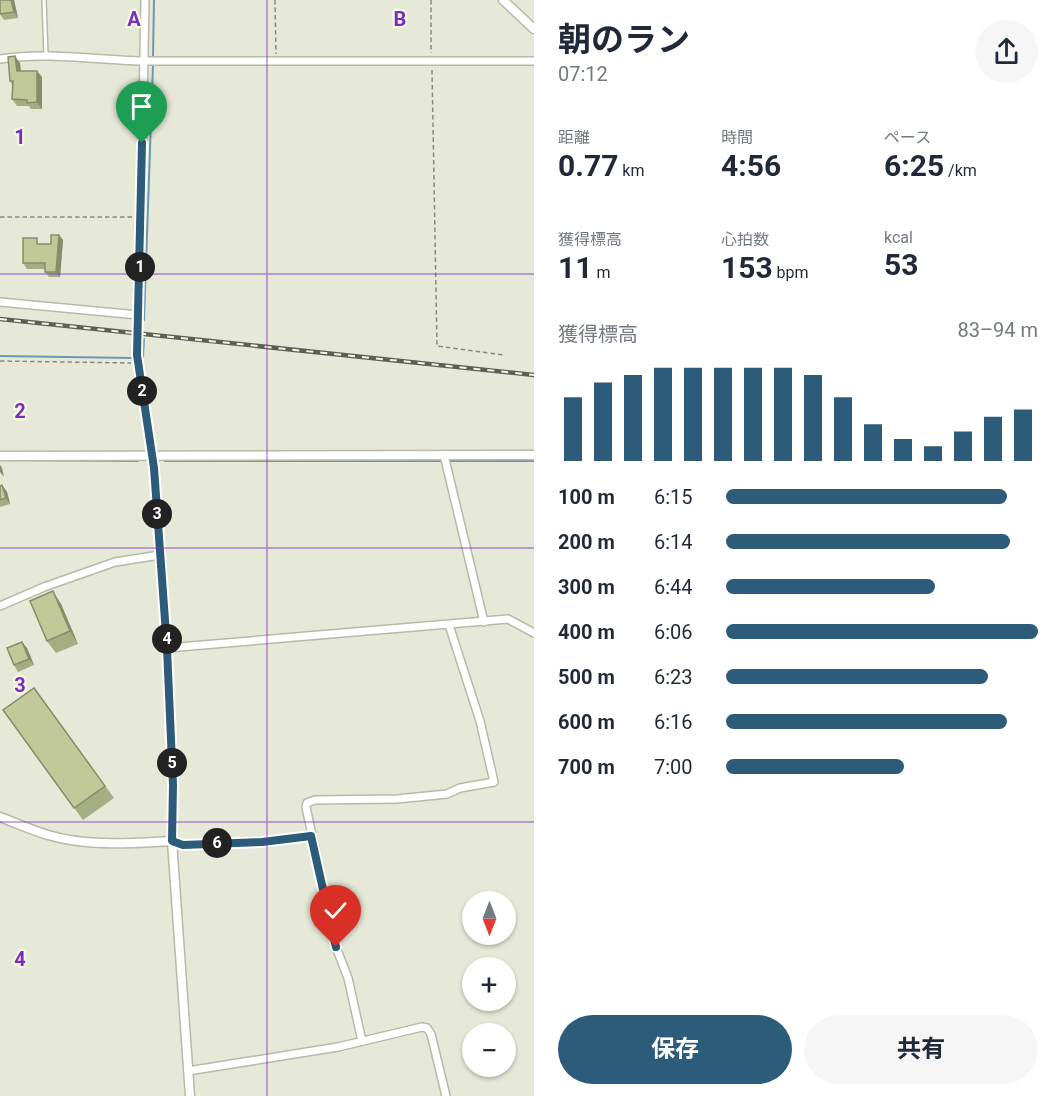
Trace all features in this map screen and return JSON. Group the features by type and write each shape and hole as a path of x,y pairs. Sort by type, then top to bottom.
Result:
{"street":[{"path":"145,0 138,363 152,456 167,648 173,785 172,841 190,1096"},
{"path":"503,0 534,29"},
{"path":"0,59 46,56 143,61 534,60"},
{"path":"0,302 138,315"},
{"path":"0,456 534,455"},
{"path":"444,456 484,622"},
{"path":"0,606 44,587 115,562 160,555"},
{"path":"167,648 508,619 534,633"},
{"path":"362,1041 348,978 336,947 306,807 307,803 315,800 397,799 447,794 460,788 494,782 480,721 449,625"},
{"path":"0,817 47,835 108,843 172,841 183,845 262,842 311,836"},
{"path":"188,1071 362,1041 422,1027 427,1028 431,1034 446,1096"}],"lane":[{"path":"44,0 46,56"}],"path":[{"path":"275,0 276,61"},
{"path":"431,0 437,346 504,355"},
{"path":"0,217 141,218"},
{"path":"0,361 138,363"}],"building":[{"path":"0,0 11,0 14,12 0,14"},
{"path":"15,56 17,71 37,71 37,102 27,103 27,100 12,99 13,81 10,81 8,57"},
{"path":"51,235 59,235 56,272 45,272 45,263 23,263 23,238 37,238 37,244 51,244"},
{"path":"2,485 6,498 0,500 0,486"},
{"path":"53,591 70,631 47,641 30,601"},
{"path":"22,642 29,659 14,665 7,648"},
{"path":"34,688 105,786 74,808 3,710"}],"waterway":[{"path":"153,57 154,0"},
{"path":"144,320 153,65"},
{"path":"143,357 144,339"},
{"path":"0,356 132,358"},
{"path":"0,460 138,461"},
{"path":"165,461 534,461"}],"railway":[{"path":"0,319 534,375"}],"route":[{"path":"142,143 137,355 154,468 167,648 173,785 172,841 183,845 262,842 311,836 336,947"}]}
